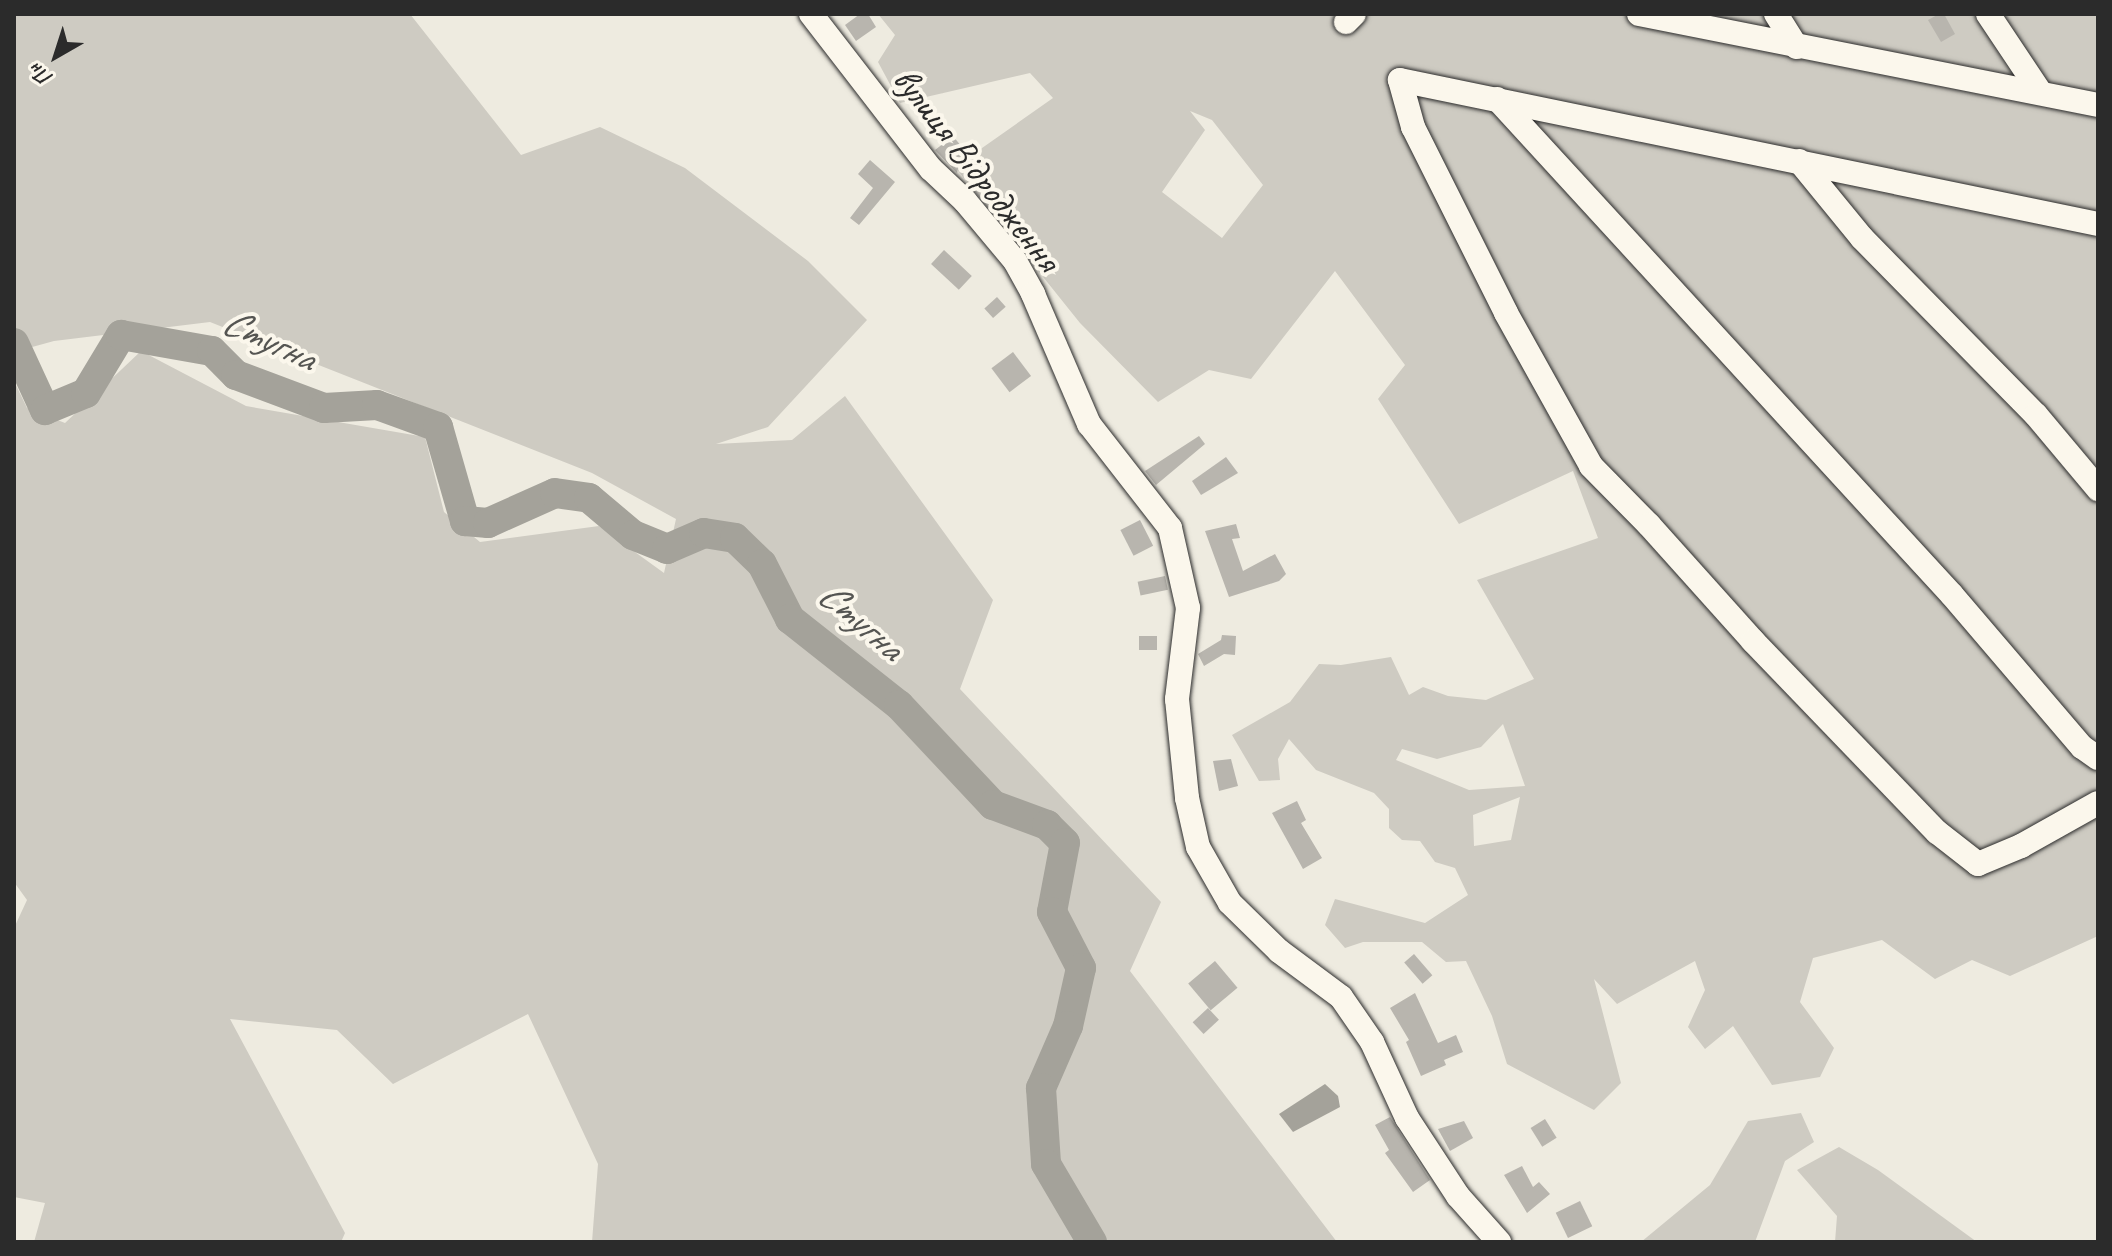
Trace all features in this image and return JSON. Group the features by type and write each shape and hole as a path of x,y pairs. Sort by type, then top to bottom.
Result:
{"street":[{"name":"вулиця Відродження","path":"811,14 931,169 965,201 1015,261 1033,294 1089,424 1170,528 1188,608 1177,699 1187,798 1198,847 1230,903 1279,951 1341,997 1372,1042 1407,1118 1458,1196 1499,1242"},
{"path":"1639,14 2098,105"},
{"path":"1776,14 1797,47"},
{"path":"1988,14 2040,92"},
{"path":"2098,224 1400,80 1419,140 1506,313 1591,466 1937,832 1978,864 2021,846 2098,803"},
{"path":"1497,99 1952,595 2082,747 2098,758"},
{"path":"1799,161 1862,238 2036,415 2098,489"}],"shaded area":[{"path":"14,14 410,14 521,155 600,127 685,168 808,261 867,320 768,427 716,444 792,440 845,396 993,600 960,689 1161,902 1130,971 1337,1242 592,1242 598,1164 528,1014 393,1084 337,1030 230,1019 345,1233 341,1242 34,1242 45,1203 14,1197 14,928 27,900 14,882 14,381 27,408 65,423 141,351 246,406 425,437 444,512 480,542 599,526 664,573 676,519 592,473 210,322 54,341 14,352"},
{"path":"878,14 2098,14 2098,936 2010,976 1972,960 1935,979 1882,940 1813,958 1800,1002 1834,1048 1820,1077 1772,1085 1733,1026 1705,1049 1688,1027 1705,990 1695,961 1617,1004 1594,979 1621,1083 1594,1110 1507,1064 1492,1016 1466,961 1446,962 1422,942 1363,942 1345,948 1325,925 1335,899 1425,923 1468,895 1455,868 1435,862 1420,841 1402,840 1389,828 1389,809 1374,793 1316,770 1289,739 1278,759 1280,780 1259,781 1232,735 1290,702 1319,664 1341,665 1391,657 1409,695 1423,687 1448,696 1486,700 1534,679 1477,580 1598,538 1573,471 1459,524 1378,399 1405,365 1335,271 1251,379 1209,370 1158,402 1080,323 955,167 1053,98 1030,73 900,103 878,62 895,35","holes":["1190,111 1212,120 1263,185 1222,238 1162,192 1205,130","1503,724 1525,786 1469,790 1396,760 1402,749 1437,759 1481,747","1520,797 1511,840 1474,846 1473,815"]},
{"path":"1325,1084 1338,1096 1340,1107 1293,1132 1279,1114"},
{"path":"1801,1113 1814,1142 1785,1161 1755,1242 1641,1242 1710,1185 1748,1121"},
{"path":"1839,1147 1878,1170 1977,1242 1835,1242 1837,1216 1797,1170"}],"building":[{"path":"860,14 868,14 876,27 856,41 845,25"},
{"path":"1944,14 1955,34 1941,42 1928,20"},
{"path":"953,136 966,152 960,158 957,173 935,150"},
{"path":"870,160 895,182 859,225 850,218 873,188 858,174"},
{"path":"944,250 972,276 959,290 931,264"},
{"path":"997,297 1006,307 993,318 984,308"},
{"path":"1013,352 1031,376 1009,392 991,368"},
{"path":"1199,436 1205,444 1156,485 1145,471"},
{"path":"1226,457 1238,473 1201,495 1192,481"},
{"path":"1140,520 1153,546 1134,556 1120,530"},
{"path":"1236,524 1240,538 1232,539 1243,571 1275,554 1286,574 1279,581 1229,597 1205,531"},
{"path":"1165,576 1168,590 1141,596 1138,582"},
{"path":"1222,635 1236,636 1235,655 1224,654 1204,666 1198,654 1221,640"},
{"path":"1139,636 1157,636 1157,650 1139,650"},
{"path":"1231,759 1238,786 1219,791 1213,761"},
{"path":"1297,801 1306,820 1301,823 1322,858 1303,869 1272,813"},
{"path":"1414,954 1432,975 1423,984 1404,963"},
{"path":"1215,961 1237,988 1211,1010 1188,983"},
{"path":"1415,993 1438,1043 1456,1035 1463,1052 1444,1060 1446,1065 1421,1076 1406,1042 1409,1040 1390,1008"},
{"path":"1208,1008 1219,1020 1204,1034 1193,1022"},
{"path":"1390,1117 1430,1180 1413,1192 1385,1153 1389,1150 1375,1125"},
{"path":"1545,1119 1557,1138 1542,1147 1531,1128"},
{"path":"1464,1121 1473,1138 1450,1151 1438,1129"},
{"path":"1522,1166 1533,1187 1539,1182 1550,1194 1527,1213 1504,1175"},
{"path":"1580,1201 1592,1226 1568,1238 1556,1213"}],"waterway":[{"name":"Стугна","path":"14,343 45,410 86,393 121,335 212,351 236,375 324,408 377,405 438,427 465,521 488,523 555,493 589,498 633,535 667,549 704,533 735,538 762,564 790,619 899,705 993,805 1047,825 1065,843 1052,912 1081,968 1068,1026 1041,1088 1046,1164 1092,1242"}]}
